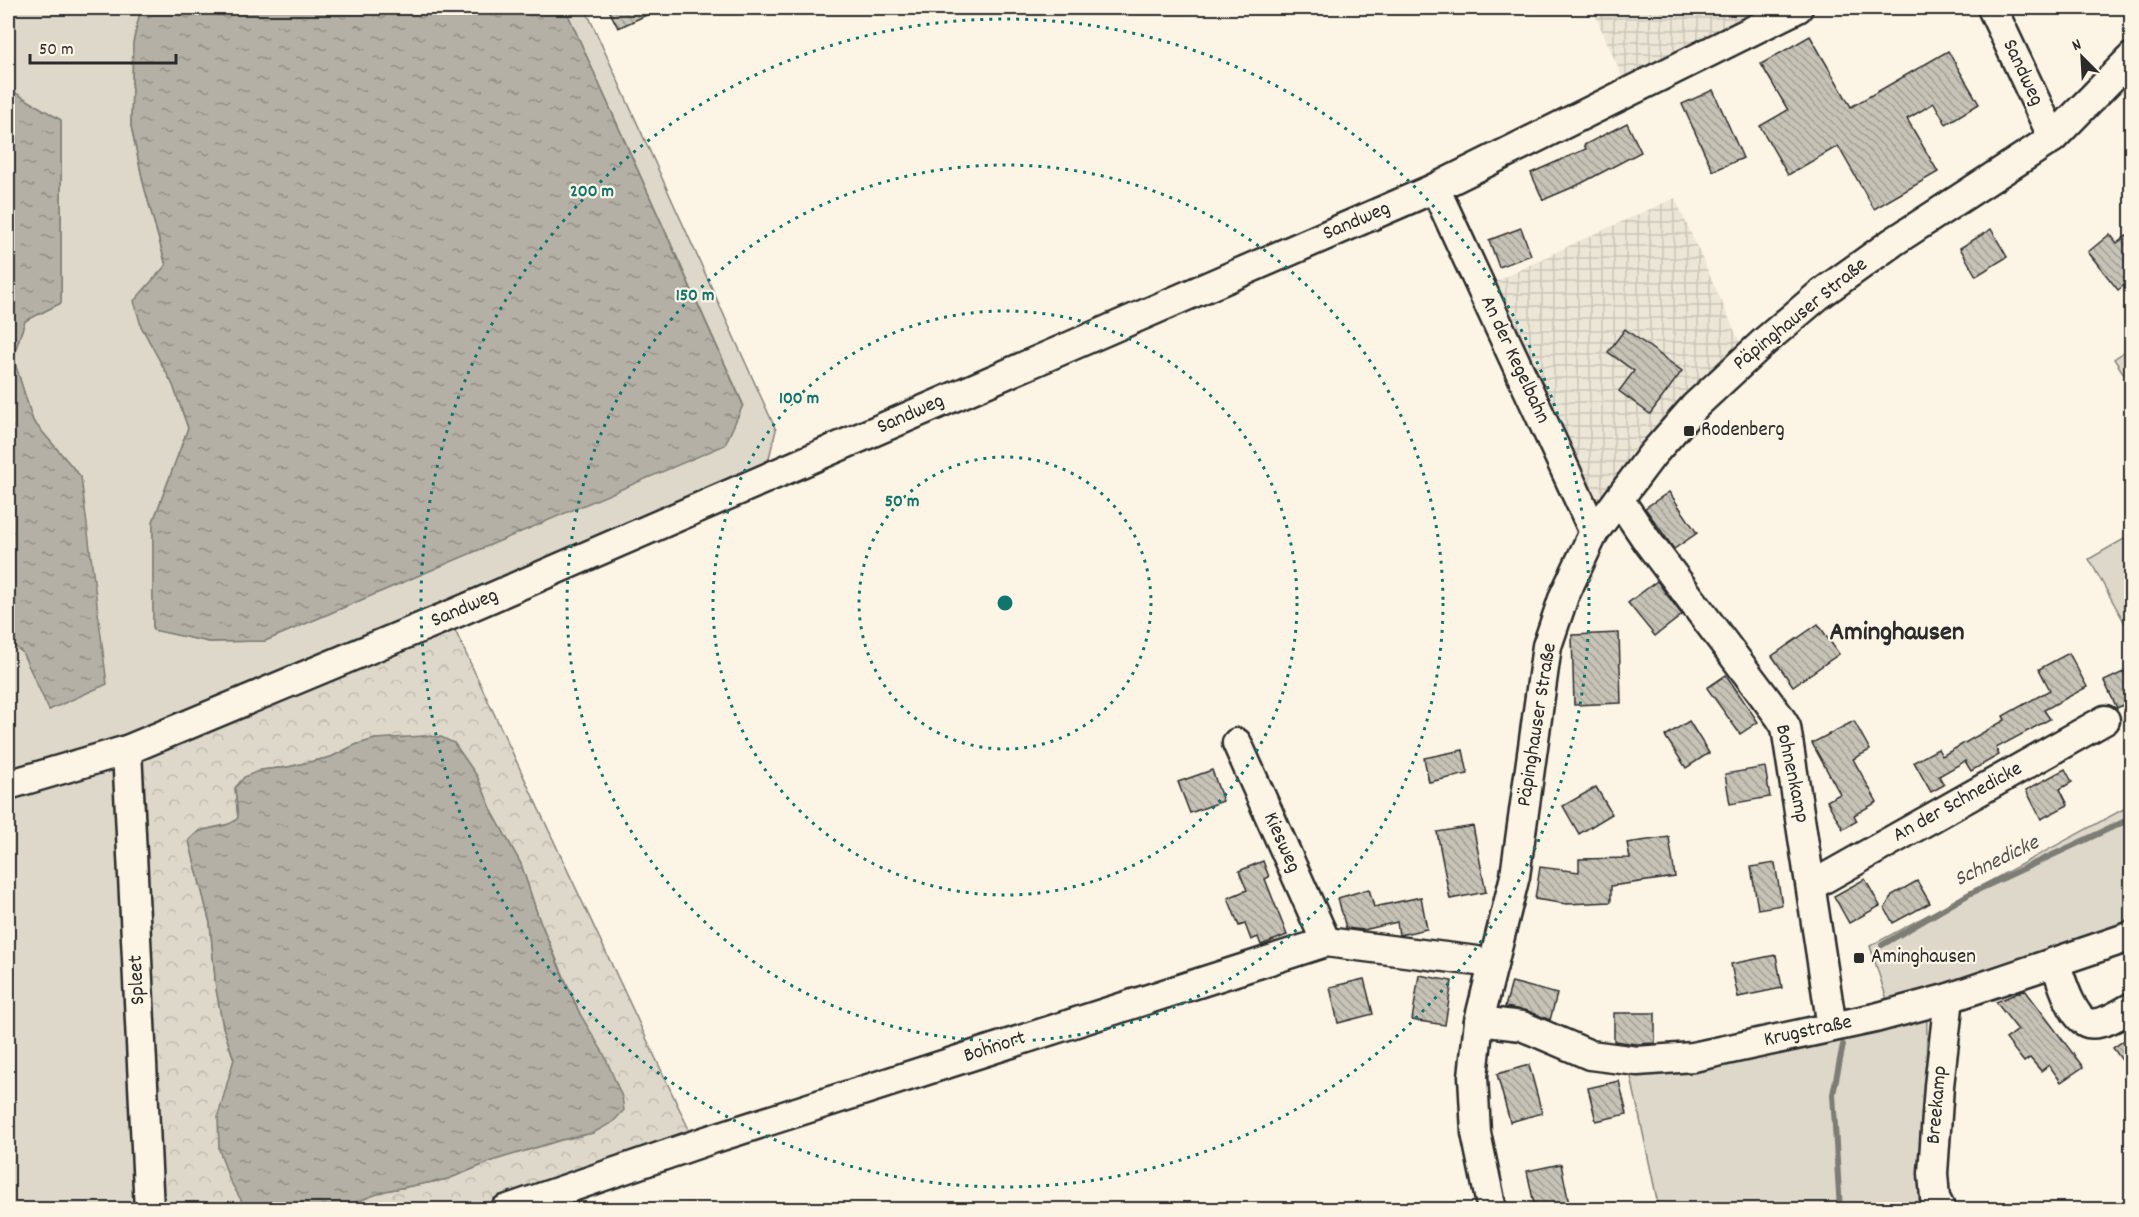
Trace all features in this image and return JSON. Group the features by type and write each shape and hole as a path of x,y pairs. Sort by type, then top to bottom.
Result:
{"street":[{"name":"Sandweg","path":"8,785 127,750 458,612 1435,188 1798,8"},
{"name":"Sandweg","path":"1992,8 2053,138"},
{"name":"Päpinghauser Straße","path":"1492,1209 1476,1133 1473,1076 1479,1021 1515,876 1547,646 1564,596 1594,532 1652,455 1695,406 1765,341 1819,295 1893,242 2053,138 2132,57"},
{"name":"An der Kegelbahn","path":"1435,188 1594,532"},
{"name":"Bohnenkamp","path":"1619,500 1786,728 1832,1027"},
{"name":"An der Schnedicke","path":"1811,886 2105,720"},
{"name":"Kiesweg","path":"1237,743 1326,942"},
{"name":"Spleet","path":"127,750 149,1209"},
{"name":"Krugstraße","path":"1479,1021 1522,1026 1590,1055 1638,1061 1693,1057 1832,1027 1949,998 2132,936"},
{"name":"Bohnort","path":"505,1209 729,1134 1326,942 1493,964"},
{"path":"2055,962 2071,1004 2080,1018 2088,1023 2101,1023 2132,1007"},
{"name":"Breekamp","path":"1941,1209 1935,1198 1933,1173 1939,1086 1949,998"}],"shaded area":[{"path":"1592,8 1774,8 1624,81"},
{"path":"1675,198 1742,347 1595,510 1488,285"}],"green space":[{"path":"8,8 141,8 133,43 131,126 144,186 166,266 141,326 173,385 188,428 153,522 153,630 209,642 265,641 725,444 743,404 565,8 585,8 776,430 767,466 163,725 8,773 8,641 22,652 50,709 81,477 33,421 13,357 25,321 61,303 61,121 8,90"},
{"path":"2131,347 2131,385 2114,359"},
{"path":"2131,535 2131,634 2089,559"},
{"path":"453,626 693,1138 484,1209 337,1209 385,1191 448,1179 495,1160 593,1133 580,1014 538,916 521,864 493,813 477,776 454,743 375,739 355,745 331,757 288,767 261,770 235,788 238,818 233,823 199,831 189,840 210,923 216,989 223,1027 234,1060 227,1085 244,1205 250,1209 155,1209 135,756"},
{"path":"118,761 139,1209 8,1210 8,793"},
{"path":"2131,805 2131,924 1888,1003 1870,946"},
{"path":"1927,1014 1925,1182 1931,1209 1659,1209 1630,1072"}],"water":[{"path":"141,8 565,8 743,405 725,445 265,641 209,642 153,630 153,522 188,428 173,385 141,326 134,301 166,265 144,186 131,126 133,43"},
{"path":"9,89 61,120 61,303 25,321 13,357 33,421 81,477 107,684 49,710 22,652 8,641"},
{"path":"441,737 454,743 477,776 493,813 521,864 538,916 561,972 580,1014 604,1054 622,1097 624,1110 613,1122 593,1133 495,1160 448,1179 385,1191 337,1209 250,1209 244,1205 229,1179 219,1149 218,1116 234,1059 223,1027 216,989 210,923 189,841 199,832 226,825 238,818 235,788 244,777 261,770 288,767 331,757 355,745 375,739"}],"building":[{"path":"608,8 662,8 618,28"},
{"path":"1810,36 1851,107 1948,51 1979,104 1946,124 1934,103 1907,119 1938,172 1874,209 1838,146 1788,175 1760,126 1788,110 1761,64"},
{"path":"1713,90 1743,158 1713,171 1682,104"},
{"path":"1627,123 1641,152 1578,185 1543,200 1531,173 1586,149 1584,145"},
{"path":"1521,228 1531,255 1499,267 1489,240"},
{"path":"1991,229 2007,257 1976,276 1960,248"},
{"path":"2132,232 2132,279 2118,290 2088,252 2110,234 2117,243"},
{"path":"1625,329 1682,371 1650,414 1619,391 1634,371 1608,352"},
{"path":"1669,492 1697,533 1674,549 1645,508"},
{"path":"1657,581 1682,615 1655,636 1628,603"},
{"path":"1818,624 1839,654 1793,686 1772,656"},
{"path":"1619,633 1621,703 1574,705 1572,635"},
{"path":"2069,653 2087,687 2044,710 2050,719 1996,748 1999,755 1971,771 1965,761 1939,776 1944,785 1931,792 1914,762 1938,749 1942,756 2005,720 2003,716 2050,690 2039,669"},
{"path":"2132,668 2132,701 2117,708 2104,681"},
{"path":"1726,675 1758,722 1740,734 1707,688"},
{"path":"1689,721 1709,753 1686,768 1665,736"},
{"path":"1854,721 1870,750 1853,759 1877,802 1854,815 1857,821 1843,829 1827,801 1840,794 1812,743"},
{"path":"1463,750 1468,774 1429,782 1424,758"},
{"path":"1765,767 1770,797 1730,804 1725,774"},
{"path":"2065,769 2072,782 2060,789 2068,805 2041,819 2026,790"},
{"path":"1212,770 1223,801 1190,813 1178,782"},
{"path":"1596,787 1612,814 1579,834 1563,806"},
{"path":"1473,826 1486,892 1450,899 1437,832"},
{"path":"1669,837 1675,877 1611,886 1611,902 1567,904 1535,899 1540,867 1579,872 1579,859 1630,858 1627,843"},
{"path":"1263,861 1269,877 1265,879 1287,935 1261,945 1258,937 1251,940 1245,924 1239,926 1228,898 1247,890 1239,871"},
{"path":"1775,863 1782,905 1758,909 1751,867"},
{"path":"1865,879 1880,906 1849,923 1834,896"},
{"path":"1917,881 1930,903 1893,923 1885,908 1892,895"},
{"path":"1369,889 1374,907 1421,897 1427,929 1399,935 1397,922 1364,930 1346,928 1338,898"},
{"path":"1776,955 1782,988 1738,997 1731,964"},
{"path":"1419,975 1452,981 1445,1025 1412,1020"},
{"path":"1364,979 1373,1014 1338,1023 1330,987"},
{"path":"1512,982 1557,994 1550,1020 1528,1011 1505,1007"},
{"path":"2025,990 2083,1067 2061,1082 2049,1065 2041,1071 2030,1058 2024,1062 2006,1039 2018,1030 1996,1002"},
{"path":"1614,1013 1655,1013 1655,1043 1637,1044 1614,1041"},
{"path":"2132,1035 2132,1074 2113,1048"},
{"path":"1529,1065 1542,1113 1510,1122 1497,1074"},
{"path":"1619,1081 1627,1114 1596,1121 1588,1088"},
{"path":"1561,1164 1570,1209 1535,1209 1527,1171"}],"waterway":[{"name":"Schnedicke","path":"1882,945 1971,893 2132,818"},
{"name":"Schnedicke","path":"1840,1210 1833,1094 1843,1045"}],"place":[{"name":"Rodenberg","path":"1689,431"},
{"name":"Aminghausen","path":"1859,958"}],"district":[{"name":"Aminghausen","path":"1897,633"}]}
